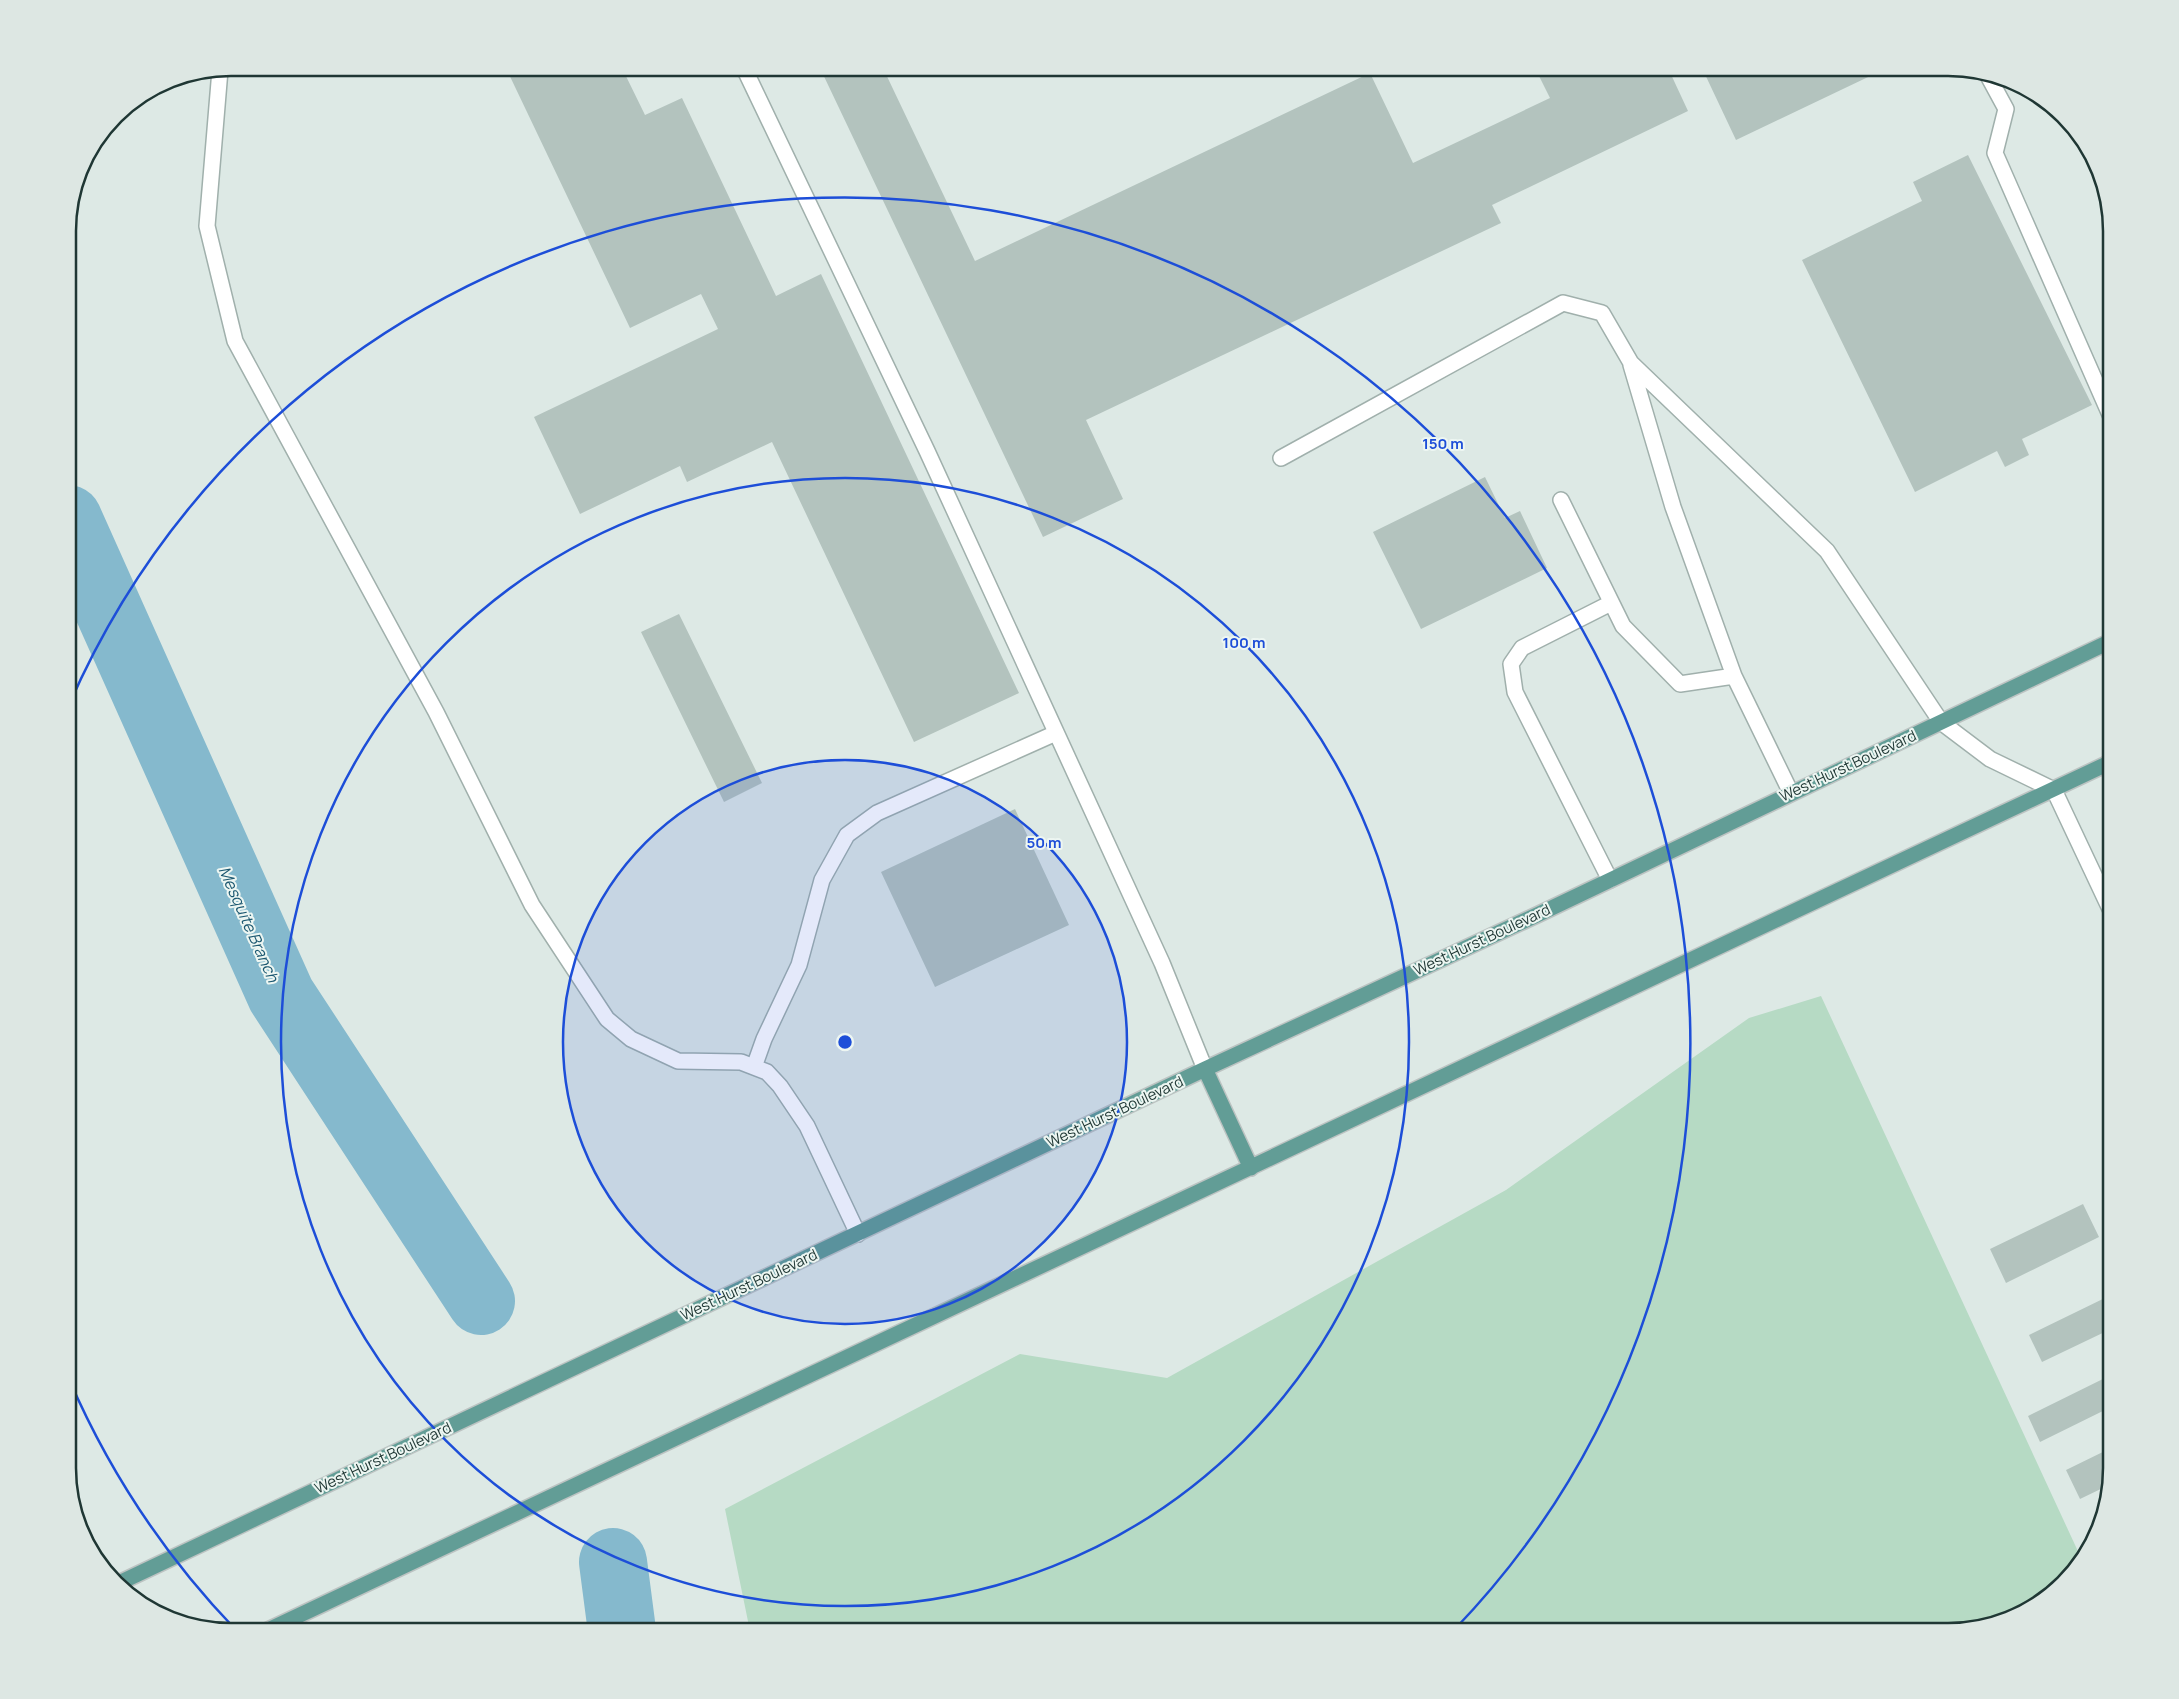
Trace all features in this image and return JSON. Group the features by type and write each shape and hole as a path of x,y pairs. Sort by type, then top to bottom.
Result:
{"main road":[{"name":"West Hurst Boulevard","path":"125,1580 1205,1069 1610,880 2103,645"},
{"path":"285,1623 2103,766"},
{"path":"1205,1069 1251,1168"}],"street":[{"path":"748,76 927,451 1162,963 1205,1069"},
{"path":"219,77 208,226 235,342 436,712 532,905 607,1019 631,1039 678,1061 741,1062 767,1072 780,1086 807,1126 858,1234"},
{"path":"1992,83 2006,109 1995,153 2103,397"},
{"path":"1281,458 1563,303 1602,313 1631,364 1673,507 1734,676 1791,794"},
{"path":"1631,364 1827,551 1941,722 1990,759 2054,790 2103,892"},
{"path":"1561,500 1623,626 1680,684 1734,676"},
{"path":"1610,880 1515,692 1511,664 1522,648 1611,603"},
{"path":"754,1068 764,1040 799,965 822,880 847,835 877,813 1056,733"}],"green space":[{"path":"1821,996 2078,1551 2057,1577 2042,1591 2025,1602 2007,1611 1988,1617 1948,1623 748,1623 725,1509 1020,1354 1167,1378 1506,1190 1749,1018"}],"building":[{"path":"510,76 626,76 645,115 682,98 776,296 821,274 1019,693 914,742 772,442 687,482 680,466 580,514 534,417 718,329 701,294 630,328"},
{"path":"824,76 887,76 975,261 1364,76 1371,76 1413,163 1550,98 1539,76 1672,76 1688,111 1492,205 1501,223 1086,420 1123,499 1043,537"},
{"path":"1706,76 1870,76 1736,140"},
{"path":"1968,155 2092,405 2022,439 2029,455 2005,467 1997,451 1915,492 1802,260 1922,201 1913,182"},
{"path":"1485,477 1505,518 1520,511 1547,568 1421,629 1373,532"},
{"path":"679,614 762,783 724,802 641,632"},
{"path":"1015,809 1069,925 935,987 881,872"},
{"path":"2083,1204 2099,1237 2006,1283 1990,1249"},
{"path":"2103,1299 2103,1333 2042,1362 2029,1335"},
{"path":"2103,1379 2103,1411 2040,1442 2028,1416"},
{"path":"2103,1452 2101,1489 2080,1499 2066,1470"}],"waterway":[{"name":"Mesquite Branch","path":"77,539 281,995 481,1301"},
{"name":"Mesquite Branch","path":"613,1562 621,1623"}]}
